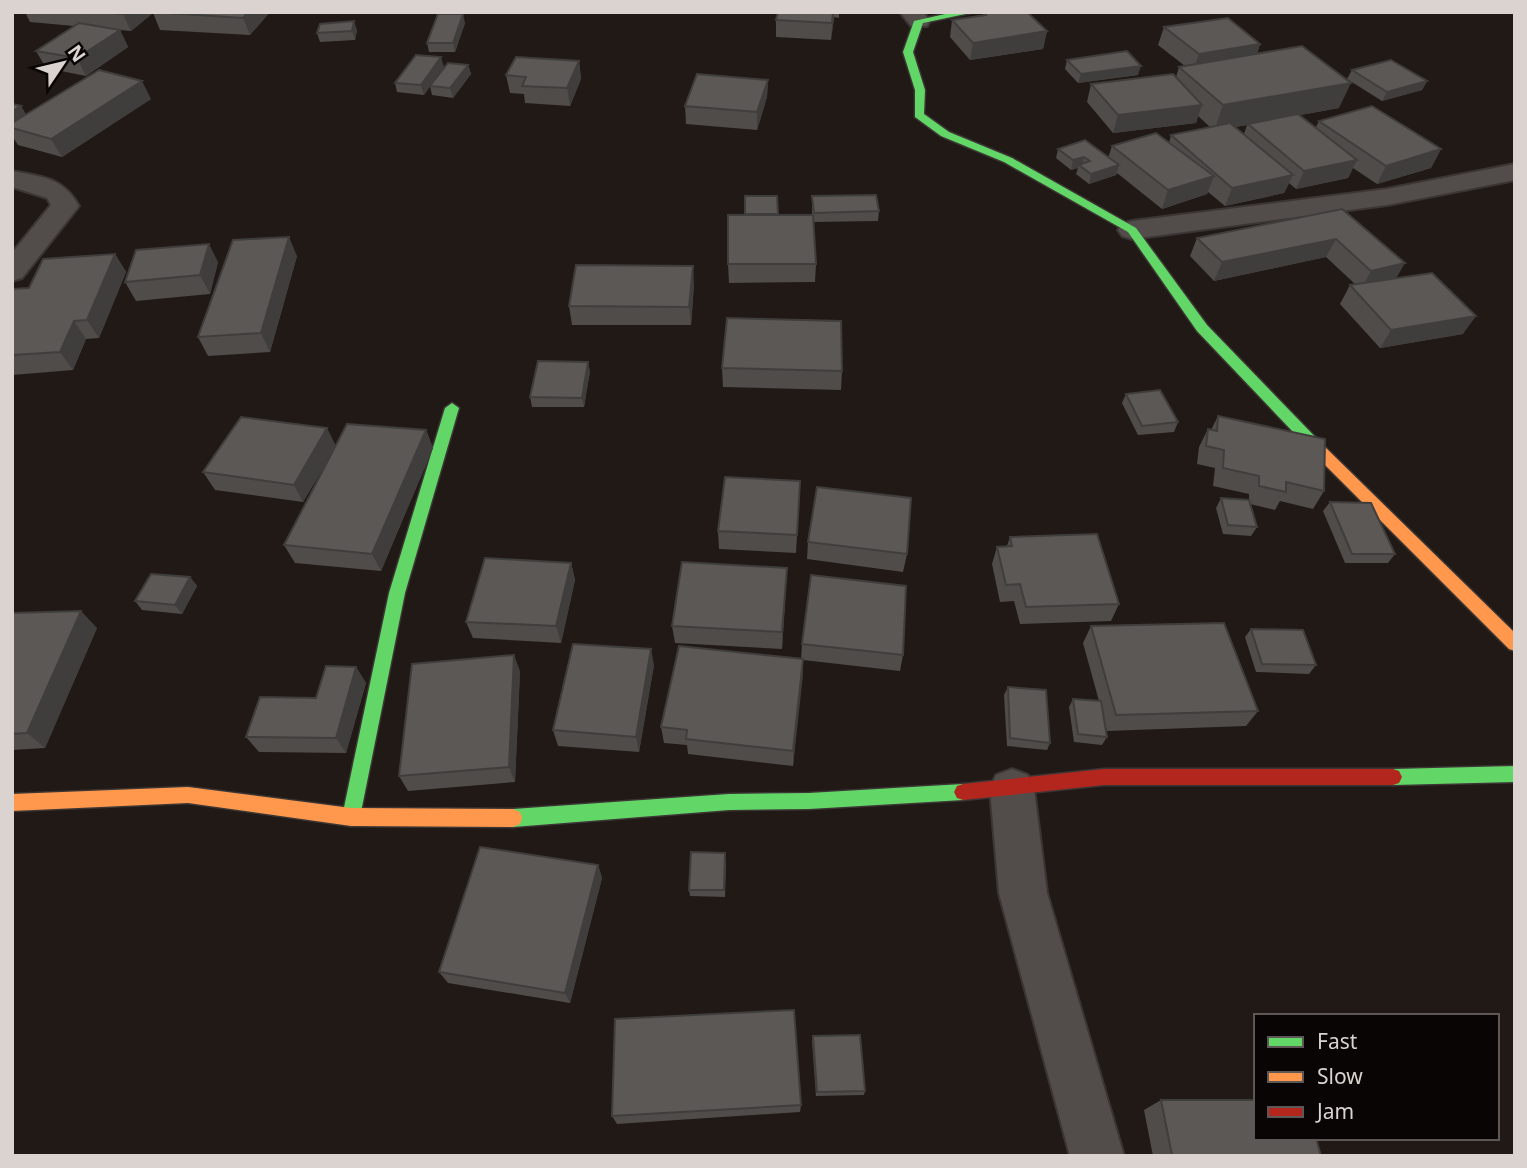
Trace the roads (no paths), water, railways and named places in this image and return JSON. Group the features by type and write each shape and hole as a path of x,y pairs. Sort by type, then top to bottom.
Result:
{"street":[{"path":"971,12 915,16 908,52 920,90 919,115 945,134 1008,160 1132,230 1202,328 1295,427 1515,644"},
{"path":"1132,230 1387,197 1515,172"},
{"path":"12,179 37,184 58,193 65,206 12,272"},
{"path":"351,817 397,593 452,408"},
{"path":"12,803 188,795 351,817 540,818 729,802 809,801 1012,789 1104,777 1320,779 1515,774"},
{"path":"1012,789 1023,893 1097,1156"}]}
